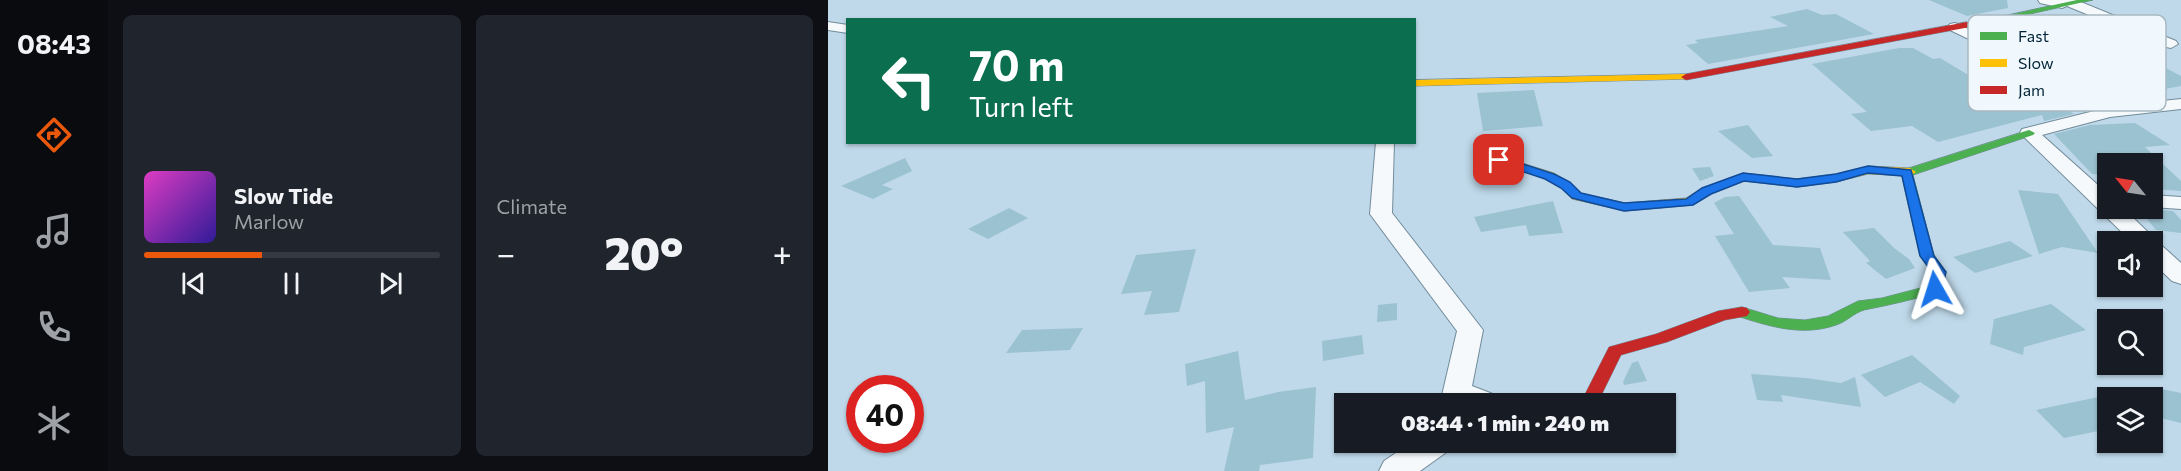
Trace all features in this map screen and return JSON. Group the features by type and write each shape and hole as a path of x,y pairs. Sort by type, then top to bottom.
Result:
{"street":[{"path":"2045,0 2066,4 2095,15"},
{"path":"2013,15 2089,0"},
{"path":"1416,83 1688,77 1968,24"},
{"path":"828,26 846,29"},
{"path":"1955,27 1968,33"},
{"path":"2166,42 2171,44"},
{"path":"2166,106 2181,104"},
{"path":"1499,160 1550,176 1565,185 1576,196 1624,207 1689,202 1707,191 1743,177 1797,183 1836,178 1868,170 1907,173 2029,134 2120,111"},
{"path":"2029,134 2097,195"},
{"path":"1385,144 1381,214 1470,330 1456,393"},
{"path":"1594,393 1615,351 1661,338 1723,315 1746,312 1778,323 1805,325 1832,321 1858,306 1882,303 1935,289 1939,272 1927,256 1907,173"},
{"path":"2163,202 2181,203"},
{"path":"2122,219 2134,231"},
{"path":"2163,259 2181,276"},
{"path":"1395,471 1421,453"}],"building":[{"path":"1929,0 2007,0 2008,8 1967,16"},
{"path":"1807,9 1822,15 1836,14 1874,34 1708,64 1686,45 1698,43 1695,40 1788,26 1770,17"},
{"path":"1899,48 1913,48 1933,59 1940,58 1968,75 1968,111 2069,111 2074,114 2044,121 2042,115 1938,142 1912,126 1871,131 1851,114 1867,112 1812,64"},
{"path":"2166,68 2181,76 2181,86 2166,89"},
{"path":"1534,90 1543,126 1483,131 1477,93"},
{"path":"2135,123 2170,145 2145,147 2151,153 2097,153 2097,174 2092,174 2054,134 2090,125"},
{"path":"1748,125 1773,156 1752,158 1718,131"},
{"path":"905,158 912,171 882,185 893,189 873,199 841,186"},
{"path":"2163,164 2181,181 2181,191 2163,190"},
{"path":"1710,167 1714,176 1700,181 1692,168"},
{"path":"2018,190 2058,194 2097,252 2062,247 2039,254"},
{"path":"1739,196 1773,245 1820,248 1831,280 1782,277 1790,288 1749,292 1715,236 1734,234 1714,203 1725,197"},
{"path":"1553,201 1563,233 1529,236 1526,225 1481,232 1474,217"},
{"path":"1009,208 1028,218 988,239 968,229"},
{"path":"2163,210 2173,211 2181,220 2181,233 2156,230 2147,219 2163,219"},
{"path":"1874,228 1909,259 1915,268 1886,279 1866,263 1870,261 1843,232"},
{"path":"2010,241 2033,256 1975,273 1953,257"},
{"path":"1196,249 1179,312 1144,315 1152,291 1121,294 1136,255"},
{"path":"1397,303 1397,320 1377,322 1378,305"},
{"path":"2051,304 2086,330 2024,347 2023,355 1990,344 1994,319"},
{"path":"1083,328 1070,350 1006,353 1022,330"},
{"path":"1362,335 1364,354 1323,361 1322,341"},
{"path":"1238,351 1245,400 1278,392 1316,387 1313,458 1260,465 1259,471 1224,471 1234,427 1206,433 1205,381 1187,386 1185,364"},
{"path":"1912,355 1960,396 1954,404 1920,382 1885,397 1861,375"},
{"path":"1638,361 1647,381 1624,385 1623,382 1632,363"},
{"path":"1751,374 1841,383 1855,377 1861,407 1781,395 1783,402 1757,400"},
{"path":"2163,389 2181,393 2181,423 2163,419"},
{"path":"2097,397 2097,431 2064,438 2036,410"}],"traffic: fast":[{"path":"2016,15 2089,0"},
{"path":"1910,172 2029,133"},
{"path":"1742,312 1778,323 1805,325 1832,321 1858,306 1882,303 1935,289 1939,272 1927,256 1907,173"}],"traffic: slow":[{"path":"1416,83 1686,77"},
{"path":"1499,160 1550,176 1565,185 1576,196 1625,207 1689,202 1707,191 1743,177 1797,183 1836,178 1868,170 1910,172"}],"traffic: jam":[{"path":"1686,77 1967,25"},
{"path":"1594,393 1615,351 1661,338 1723,315 1742,312"}],"route":[{"path":"1499,160 1550,176 1565,185 1576,196 1624,207 1689,202 1707,191 1743,177 1797,183 1836,178 1868,170 1907,173 1927,256 1939,272 1935,289"}]}
